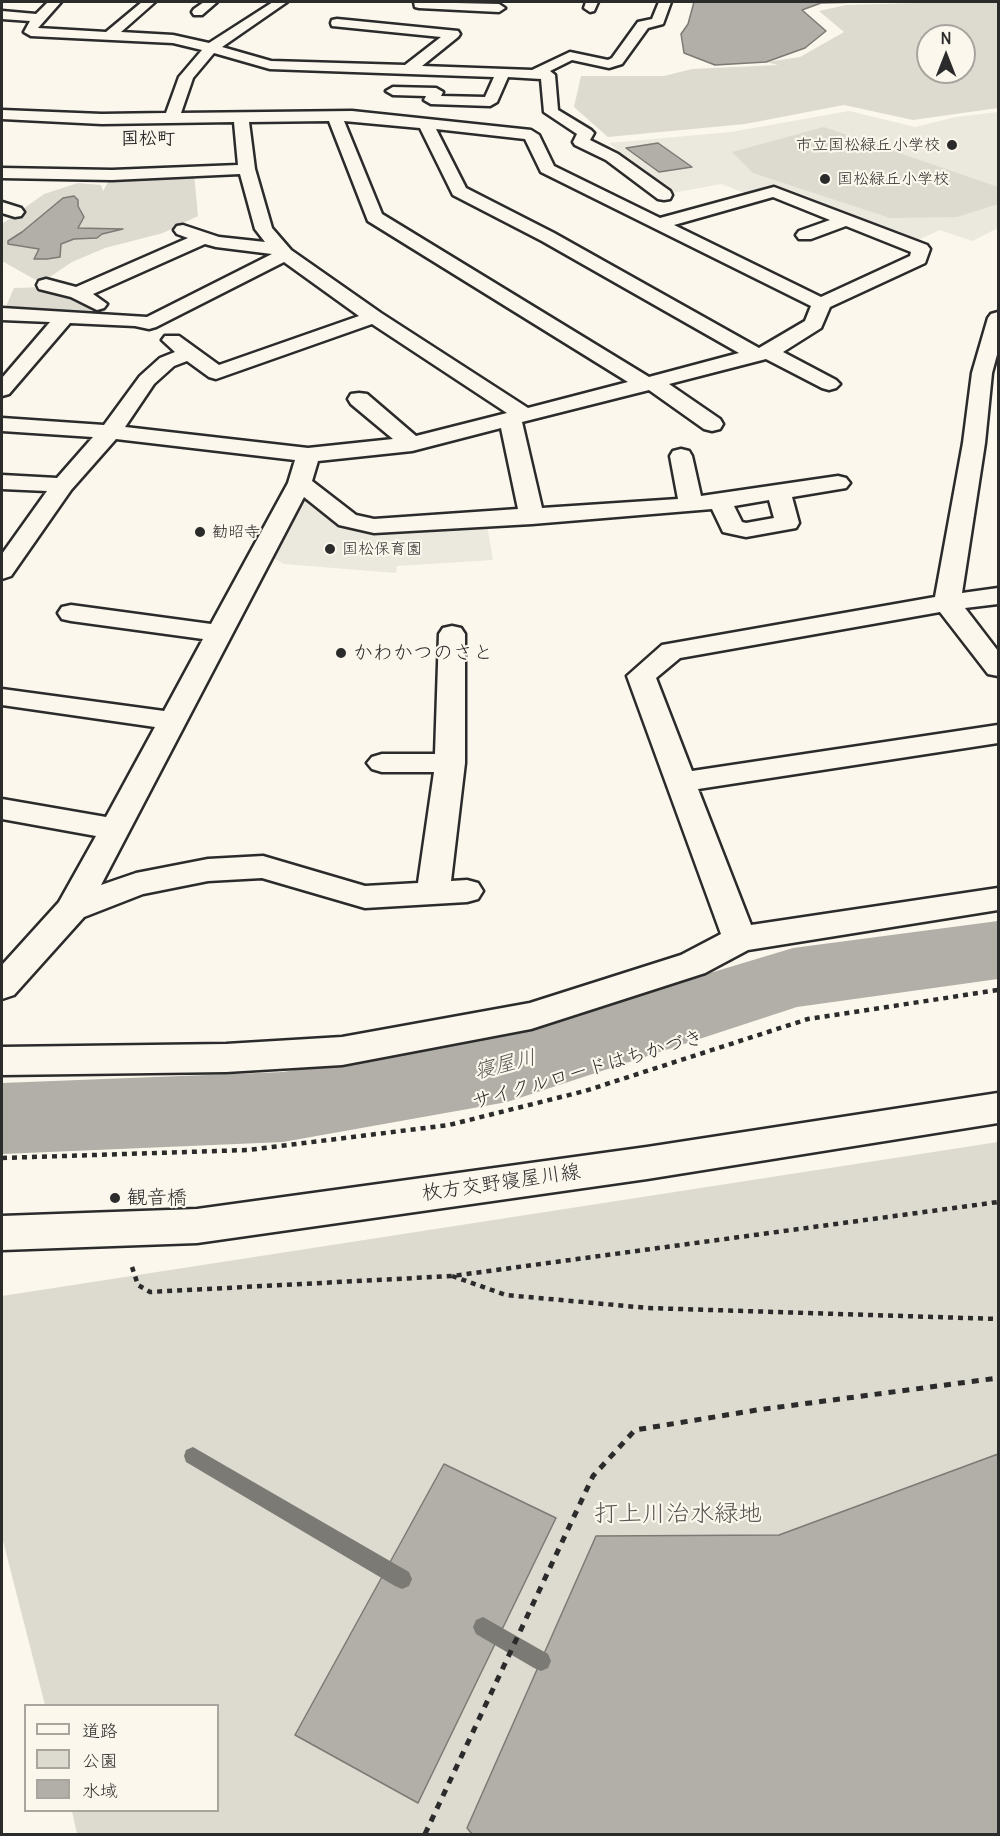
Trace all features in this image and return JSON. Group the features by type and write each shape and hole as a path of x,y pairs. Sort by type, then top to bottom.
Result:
{"street":[{"path":"55,2 31,32 173,39 270,65 548,75 551,112 586,133 581,142 612,157 664,195"},
{"path":"110,35 149,2"},
{"path":"198,12 212,2"},
{"path":"172,117 186,76 211,48 281,2"},
{"path":"609,64 617,61 644,25 658,21 665,2"},
{"path":"419,4 444,3 499,8"},
{"path":"352,14 333,27 453,34 408,71"},
{"path":"2,15 40,18"},
{"path":"270,79 304,52"},
{"path":"534,74 570,56 629,68"},
{"path":"380,90 436,92 431,100 490,102 501,74"},
{"path":"2,115 102,120 172,117 335,117 425,123 531,135 547,169 821,304"},
{"path":"335,117 374,217 649,383 712,424"},
{"path":"241,118 247,169 264,229 283,251 517,417 532,517"},
{"path":"425,123 459,191 762,353 829,384"},
{"path":"590,161 612,157"},
{"path":"547,169 569,165"},
{"path":"2,173 134,174 247,169"},
{"path":"2,424 110,432 308,455 412,444 762,353 814,324 821,304 919,259 921,249 774,192 657,224"},
{"path":"805,235 846,220"},
{"path":"181,230 216,242 283,251"},
{"path":"78,293 203,238"},
{"path":"149,323 283,251"},
{"path":"46,285 78,293 123,320"},
{"path":"2,315 149,323 216,373 374,317"},
{"path":"2,390 65,317"},
{"path":"947,603 986,444 990,374 999,318"},
{"path":"2,572 63,485 110,432 147,380 167,362 189,353"},
{"path":"359,399 412,444"},
{"path":"2,986 72,909 300,483 308,455"},
{"path":"681,456 691,505"},
{"path":"2,482 63,485"},
{"path":"300,483 348,520 374,526 691,505 838,483"},
{"path":"720,501 732,527 746,530 788,523 779,492"},
{"path":"740,939 641,676 672,651 999,596"},
{"path":"947,603 999,668"},
{"path":"71,613 220,633"},
{"path":"433,893 450,764 452,634"},
{"path":"2,697 172,722"},
{"path":"680,782 999,734"},
{"path":"382,763 450,764"},
{"path":"2,809 115,829"},
{"path":"72,909 136,884 208,870 263,867 365,897 467,891"},
{"path":"2,1061 226,1058 342,1051 531,1016 693,964 740,939 999,899"},
{"name":"枚方交野寝屋川線","path":"2,1233 197,1226 647,1163 999,1108"}],"path":[{"name":"サイクルロードはちかづき","path":"2,1158 248,1150 449,1125 585,1091 808,1019 999,990"},
{"path":"132,1267 138,1285 150,1292 452,1276 999,1202"},
{"path":"452,1276 506,1295 648,1308 999,1319"},
{"path":"425,1834 593,1476 635,1430 757,1410 999,1378"}],"shaded area":[{"name":"国松緑丘小学校","path":"849,111 915,127 956,117 998,112 998,228 972,241 940,230 909,244 777,190 753,196 721,184 673,193 644,173 609,143 731,132"},
{"path":"312,498 328,519 335,524 352,528 394,531 487,525 493,560 397,566 396,573 284,564 273,558 300,499"}],"green space":[{"path":"998,2 998,108 913,120 844,105 745,124 608,137 574,107 581,76 664,76 692,69 778,65 766,62 800,57 844,32 819,11 846,5"},
{"path":"824,127 998,187 998,204 957,217 890,218 753,173 732,152"},
{"path":"194,173 198,216 163,233 105,248 72,262 41,283 2,261 2,224 44,194 78,183 101,185 103,191 112,175"},
{"path":"45,287 77,296 95,313 4,311 14,288"},
{"name":"打上川治水緑地","path":"998,1142 998,1834 77,1834 72,1812 219,1812 219,1704 45,1704 2,1537 2,1296"}],"water":[{"path":"694,2 861,2 821,3 802,10 826,31 805,48 766,62 715,65 684,53 681,34 688,24"},
{"path":"658,143 692,167 659,172 626,148"},
{"path":"74,196 78,200 78,206 84,217 78,228 123,229 102,234 97,238 74,239 61,244 60,257 47,259 34,259 39,249 8,244 8,241 63,198"},
{"path":"998,1454 998,1834 472,1834 467,1828 596,1536 779,1535"},
{"path":"444,1464 556,1518 418,1803 295,1735"}],"waterway":[{"name":"寝屋川","path":"2,1119 283,1107 507,1068 793,978 998,950"},
{"path":"193,1456 402,1579"},
{"path":"483,1627 541,1661"}],"place":[{"name":"市立国松緑丘小学校","path":"952,145"},
{"name":"国松緑丘小学校","path":"825,179"},
{"name":"勧昭寺","path":"200,532"},
{"name":"国松保育園","path":"330,549"},
{"name":"かわかつのさと","path":"341,653"},
{"name":"観音橋","path":"115,1198"}],"district":[{"name":"国松町","path":"148,139"}]}
